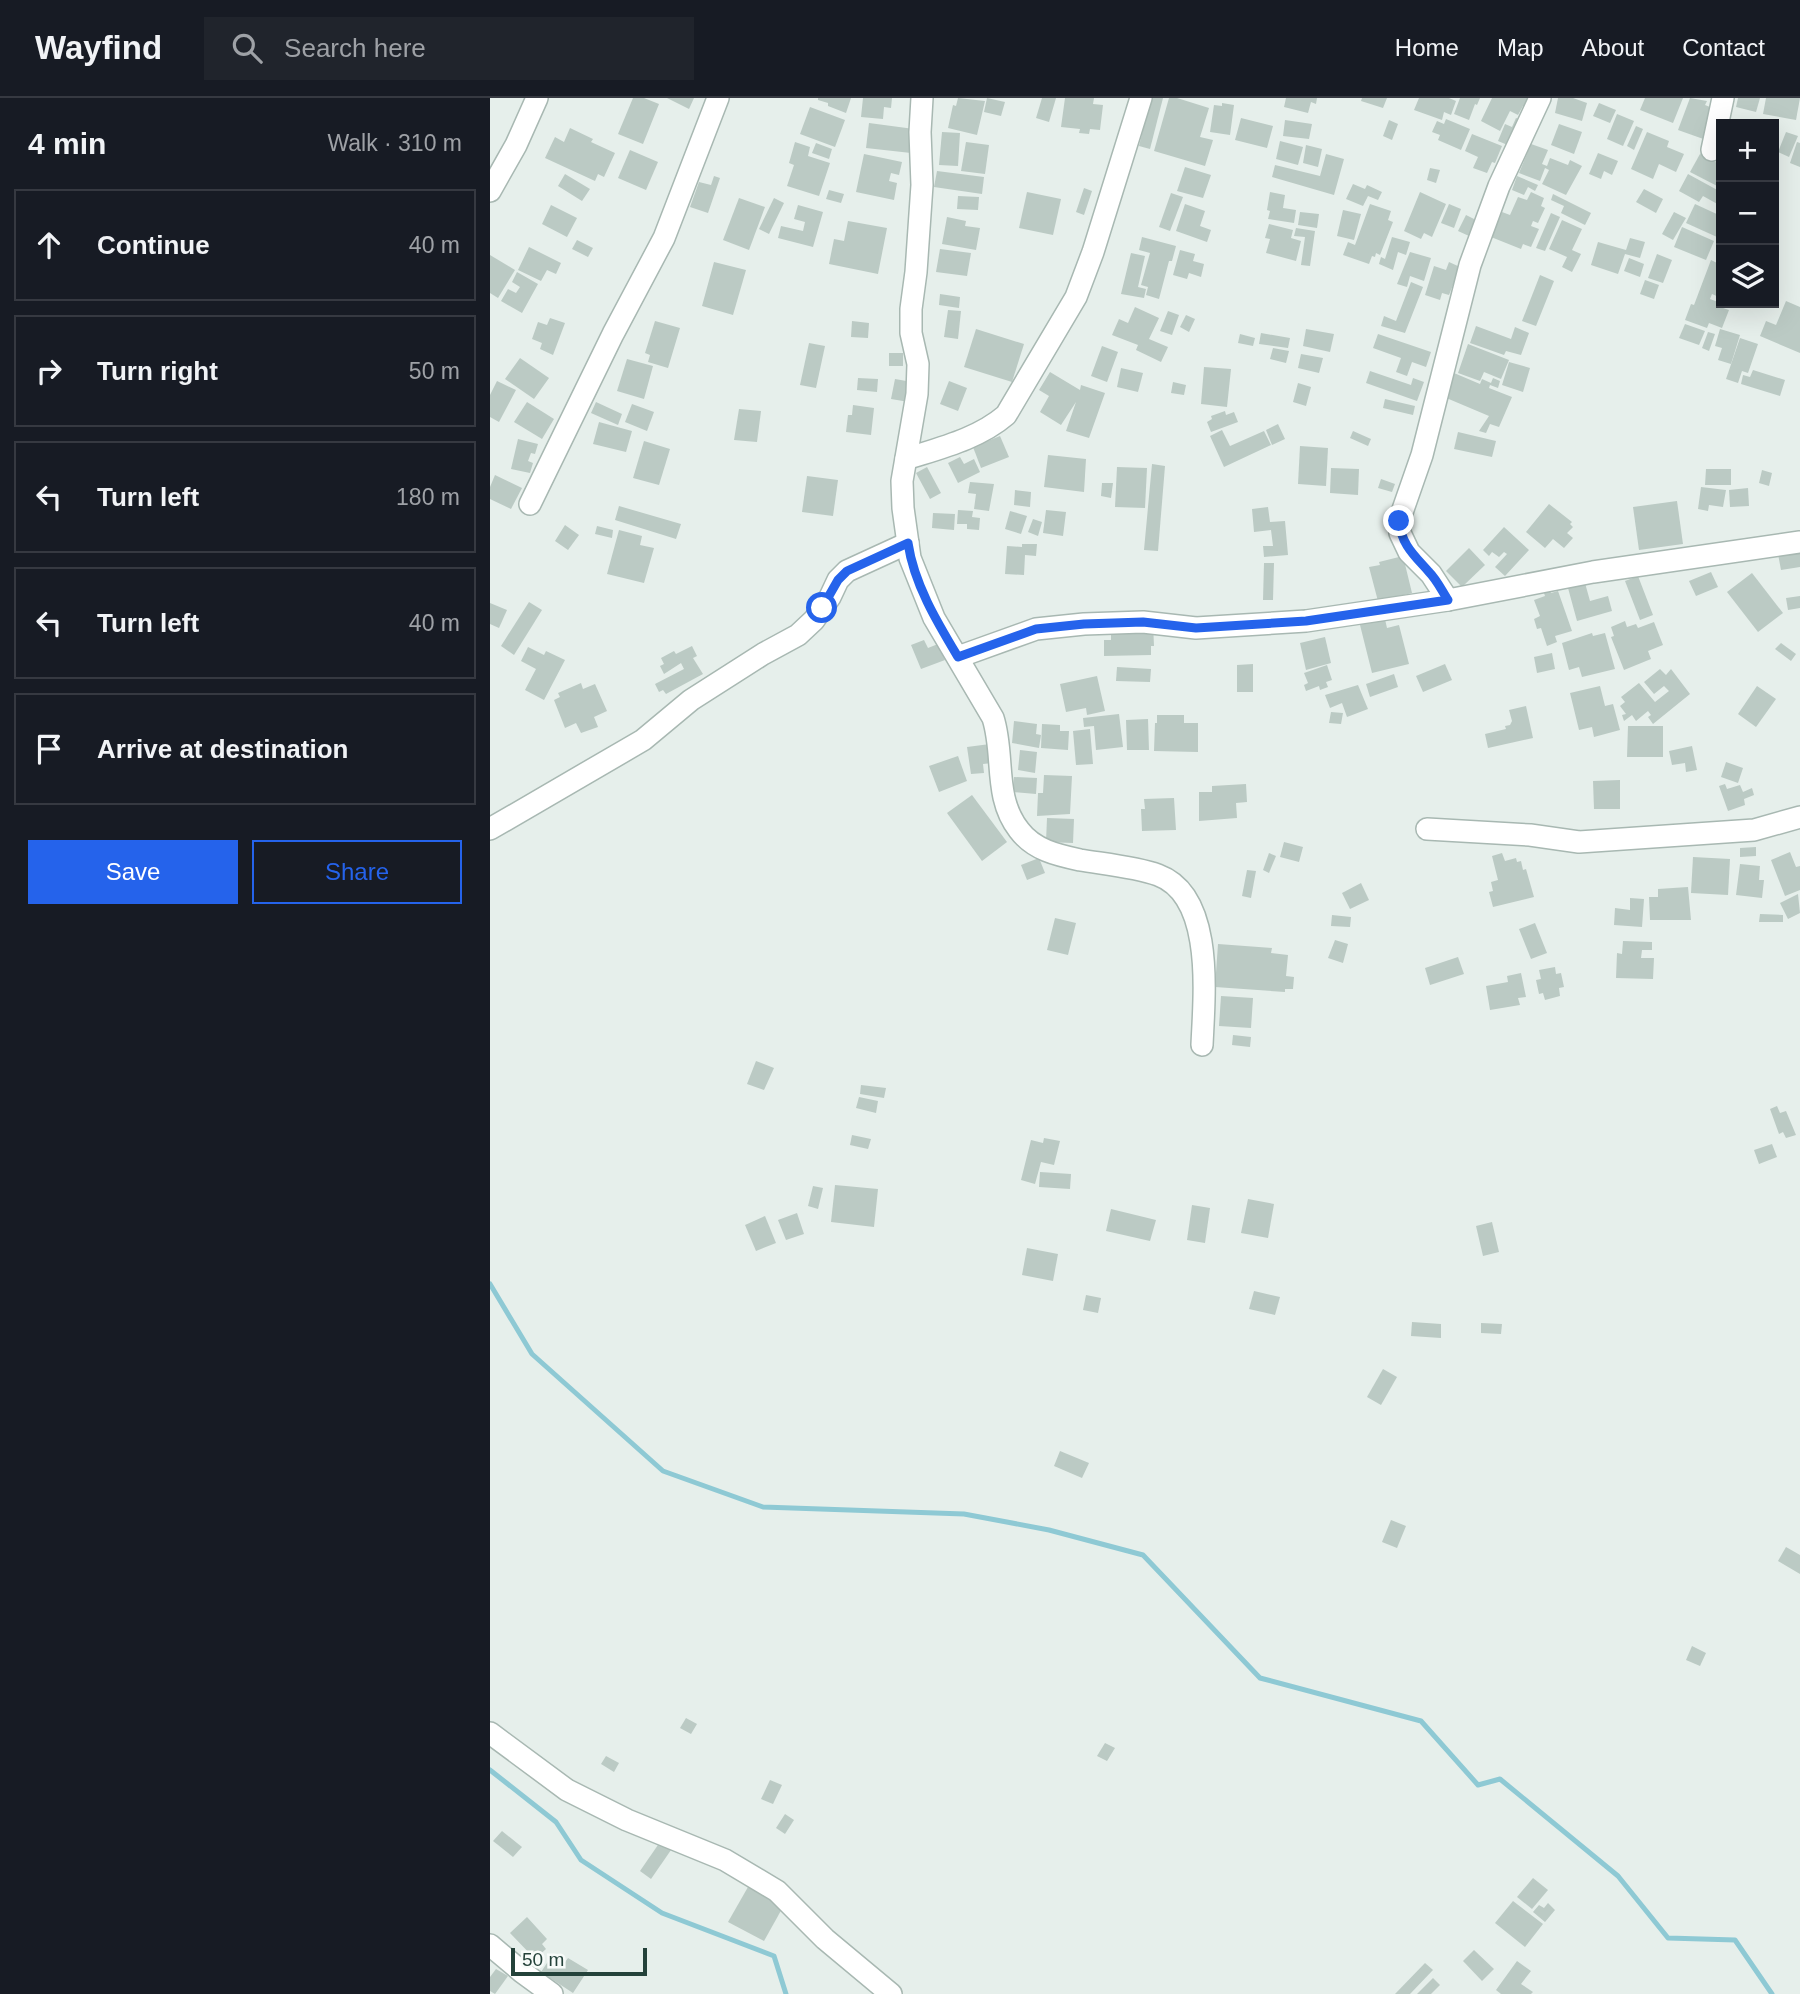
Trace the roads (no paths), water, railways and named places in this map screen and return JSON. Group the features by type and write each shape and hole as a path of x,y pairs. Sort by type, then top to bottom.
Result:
{"street":[{"path":"490,191 516,145 537,98"},
{"path":"530,504 613,334 664,238 718,98"},
{"path":"922,98 922,185 911,309 911,333 918,364 917,394 902,481 910,558 934,618 993,718 998,734 1001,790 1009,814 1020,831 1036,846 1057,855 1160,875 1183,891 1197,919 1204,996 1202,1045"},
{"path":"906,459 975,435 1006,415 1076,298 1141,98"},
{"path":"1448,600 1431,574 1409,552 1400,533 1399,521 1422,455 1470,265 1489,210 1539,98"},
{"path":"1712,150 1723,98"},
{"path":"958,657 1036,629 1143,622 1196,628 1306,621 1448,600 1593,572 1800,542"},
{"path":"490,829 643,740 691,700 798,635 814,620 838,580 847,571 908,543"},
{"path":"1427,829 1530,835 1578,842 1754,830 1800,817"},
{"path":"490,1733 567,1790 627,1820 725,1860 777,1891 825,1939 891,1994"},
{"path":"490,1945 552,1994"}],"waterway":[{"path":"490,1284 532,1354 663,1471 763,1507 964,1514 1049,1530 1143,1555 1260,1678 1421,1721 1478,1785 1500,1779 1618,1876 1668,1938 1735,1940 1772,1994"},
{"path":"490,1770 556,1822 581,1860 662,1913 774,1956 786,1994"}]}
